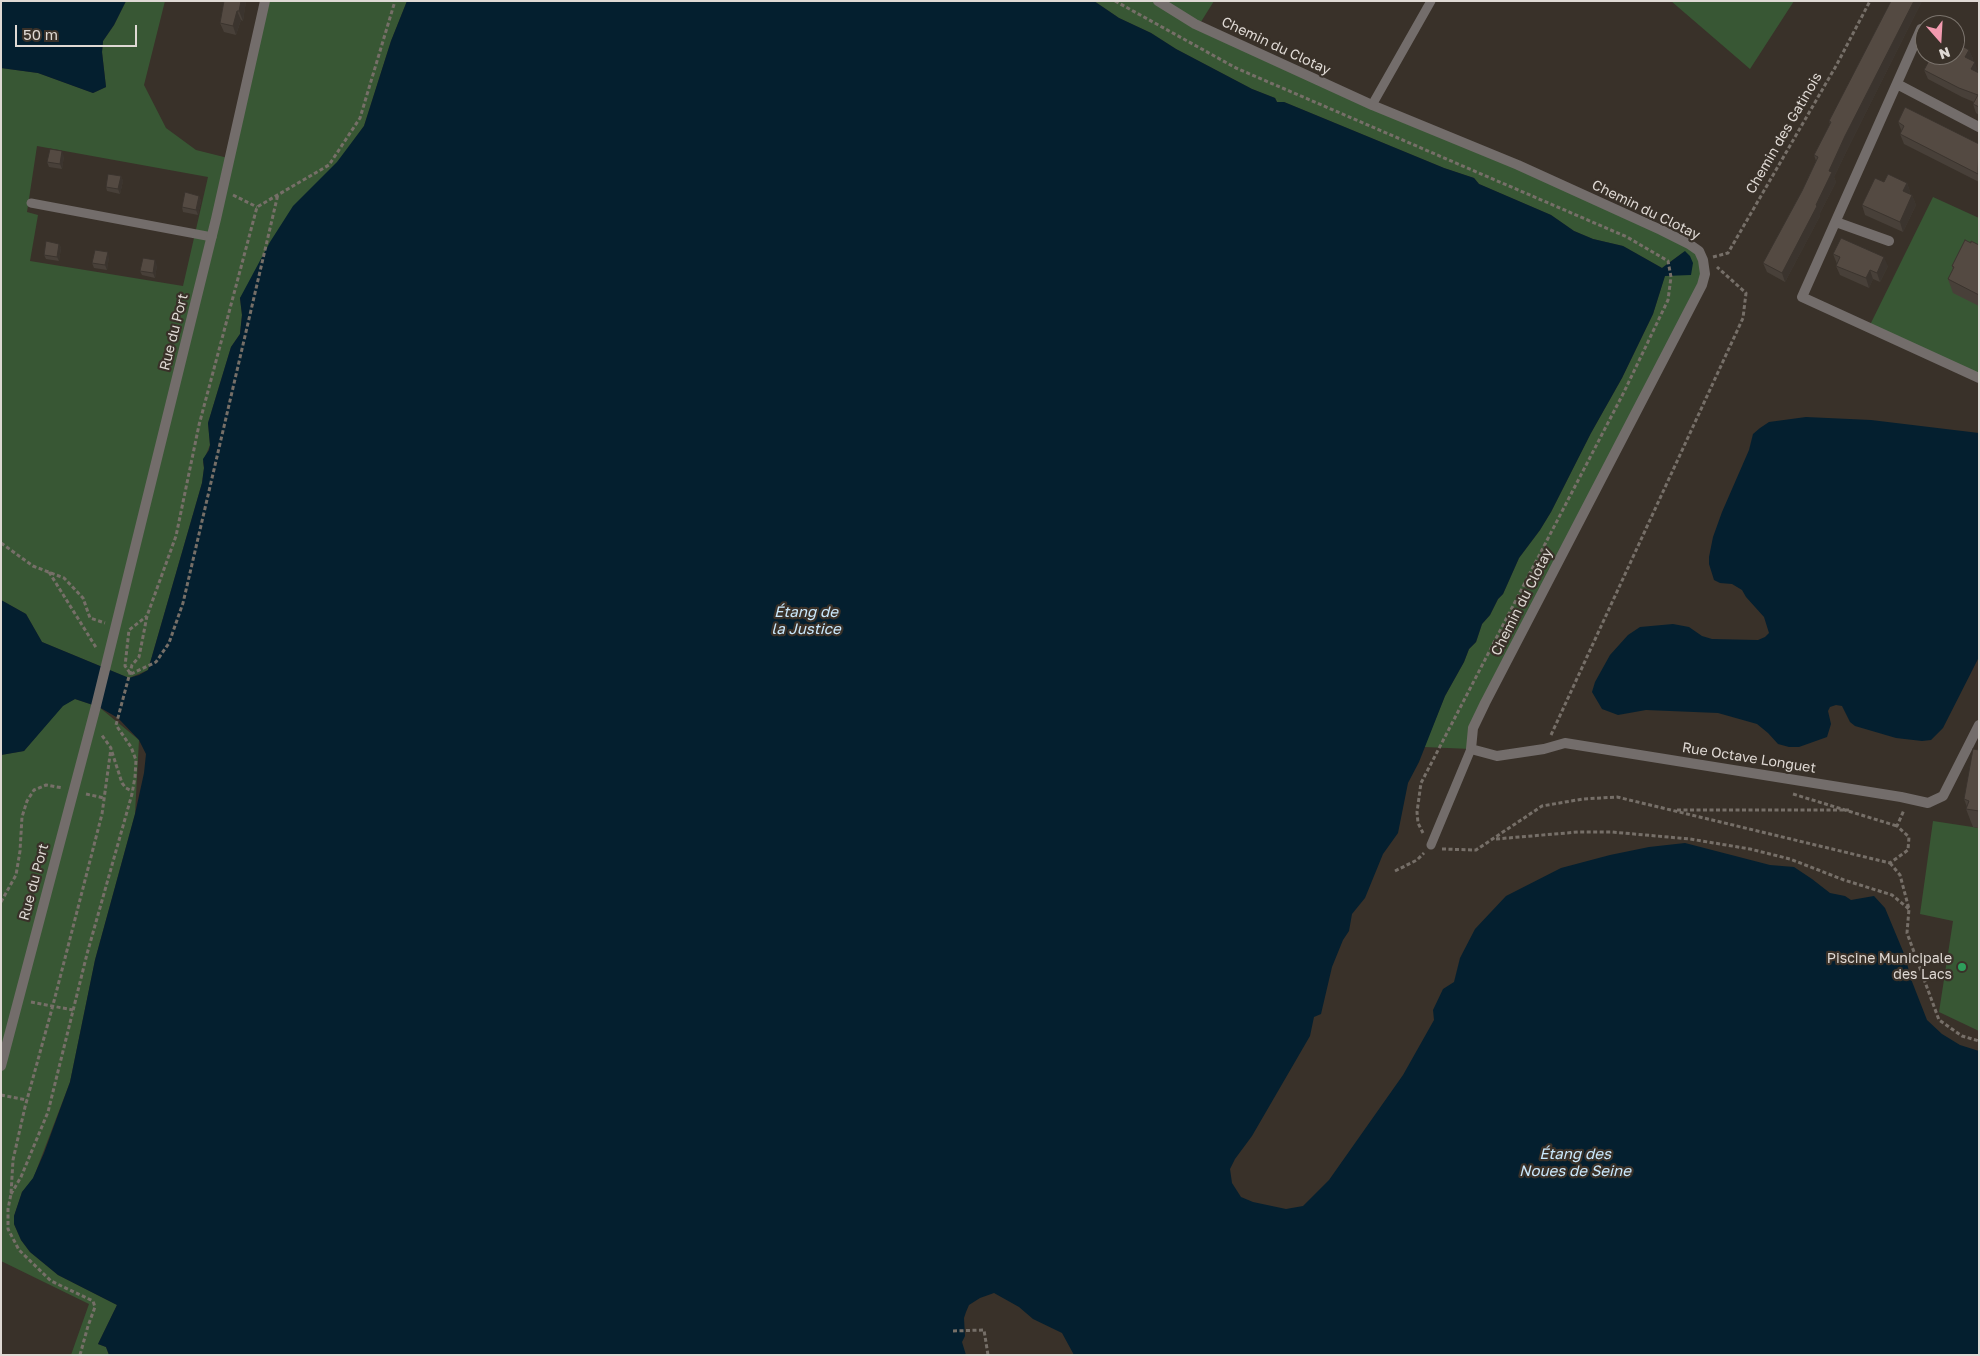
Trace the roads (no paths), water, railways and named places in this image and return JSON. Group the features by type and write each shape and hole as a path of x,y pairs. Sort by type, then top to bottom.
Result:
{"street":[{"name":"Rue du Port","path":"1,1066 72,790 106,668 212,237 265,1"},
{"name":"Chemin du Clotay","path":"1158,1 1195,24 1372,105 1518,165 1662,230 1699,251 1703,260 1705,274 1702,285 1473,728 1471,749"},
{"path":"1915,43 1802,297 1979,378"},
{"path":"1897,84 1979,127"},
{"path":"1836,222 1889,241"},
{"name":"Rue Octave Longuet","path":"1471,749 1497,756 1544,749 1565,743 1901,797 1928,803 1943,796 1979,725"}],"lane":[{"path":"1372,105 1431,1"},
{"path":"31,203 212,237"},
{"path":"1430,845 1471,749"}],"water":[{"path":"1,1 126,1 114,25 103,41 102,52 106,87 93,93 38,73 1,68"},
{"name":"Étang de la Justice","path":"407,1 1094,1 1119,18 1151,33 1176,49 1252,89 1275,98 1277,102 1284,102 1444,168 1474,178 1479,184 1551,215 1574,231 1593,239 1623,246 1662,268 1685,251 1693,263 1691,275 1665,276 1653,314 1622,378 1591,433 1551,512 1519,558 1503,594 1482,624 1476,642 1469,649 1445,696 1419,762 1408,783 1398,833 1383,854 1365,898 1352,914 1349,931 1343,940 1332,967 1321,1014 1314,1017 1310,1036 1252,1136 1235,1159 1230,1169 1232,1183 1241,1197 1253,1202 1286,1209 1303,1206 1329,1180 1403,1075 1434,1020 1433,1010 1443,989 1454,982 1460,958 1475,929 1506,896 1561,868 1649,847 1685,843 1770,865 1794,867 1830,893 1845,896 1851,900 1874,896 1885,908 1905,956 1911,979 1927,1020 1942,1034 1960,1045 1979,1051 1979,1355 1074,1355 1062,1333 1033,1319 1019,1307 994,1293 980,1298 969,1305 964,1318 965,1336 962,1342 966,1355 109,1355 106,1347 98,1344 117,1305 58,1275 30,1252 21,1240 14,1224 14,1216 22,1192 33,1178 44,1153 70,1082 95,960 135,814 146,754 139,740 118,718 99,707 75,699 63,706 24,751 1,755 1,600 26,614 42,642 129,678 148,670 202,483 203,459 210,445 208,423 231,347 240,334 242,315 240,298 270,242 293,206 337,162 364,126 391,41"},
{"path":"1806,417 1871,420 1979,433 1979,657 1943,728 1931,740 1922,741 1896,738 1855,726 1850,722 1842,706 1836,705 1830,707 1828,711 1831,724 1827,737 1799,747 1789,747 1778,744 1757,724 1718,713 1646,710 1618,715 1602,709 1592,692 1595,682 1610,655 1628,635 1640,627 1673,624 1689,627 1702,636 1712,639 1758,640 1769,633 1764,617 1742,590 1732,584 1720,583 1714,580 1709,557 1713,537 1749,450 1753,434 1769,422"}],"place":[{"name":"Piscine Municipale des Lacs","path":"1962,967"}],"water label":[{"name":"Étang des Noues de Seine","path":"1575,1162"}]}
